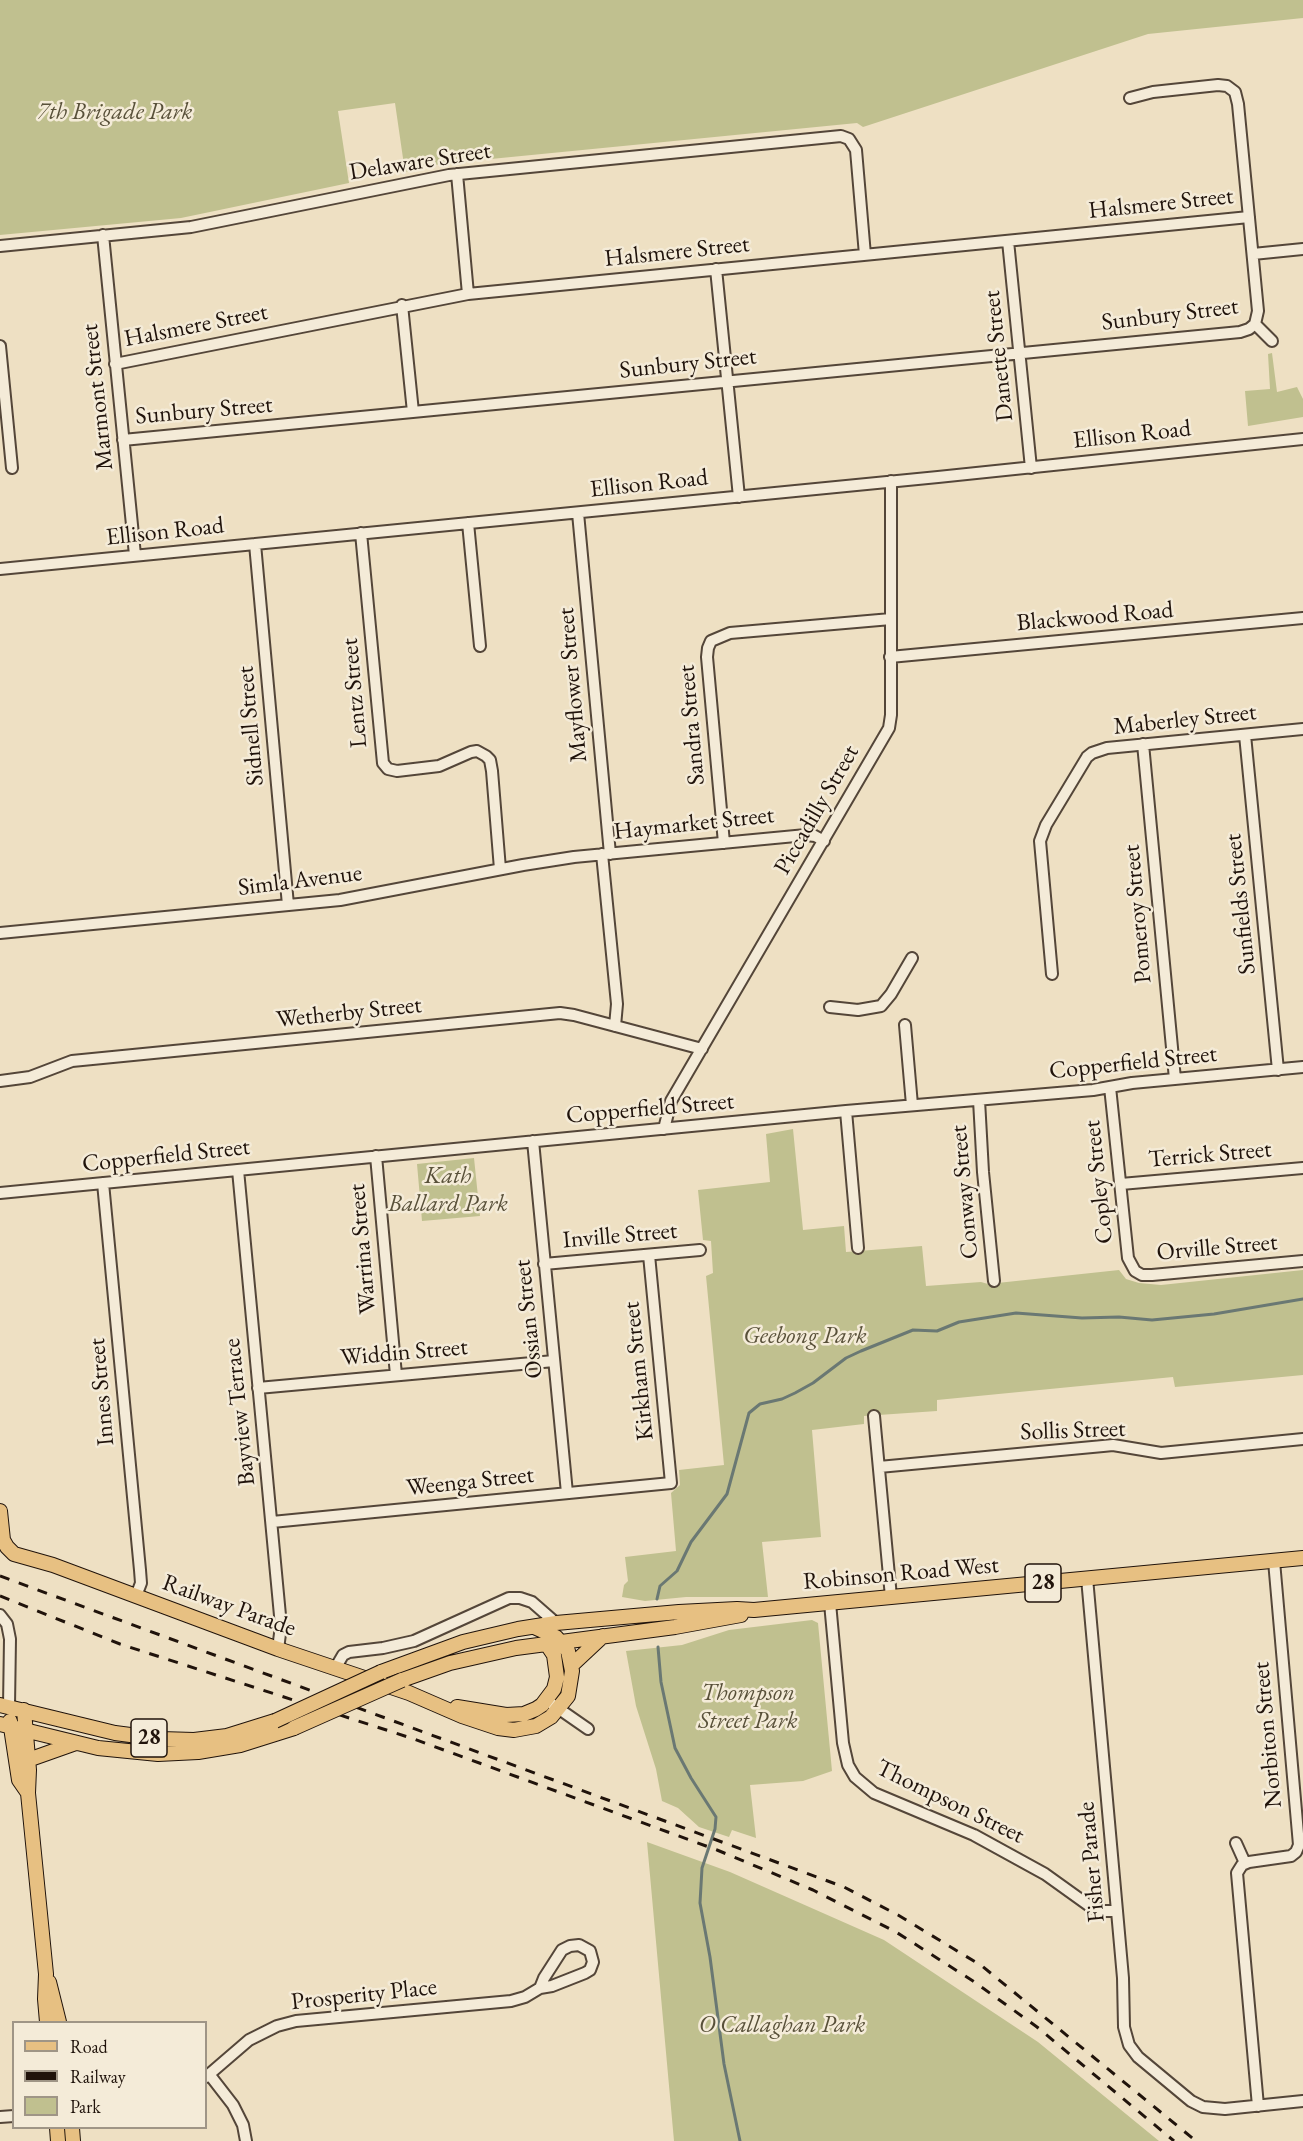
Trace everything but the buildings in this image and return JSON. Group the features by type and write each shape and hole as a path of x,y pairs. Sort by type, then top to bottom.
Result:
{"main road":[{"name":"Railway Parade","path":"0,1511 2,1535 7,1547 19,1555 52,1565 278,1649 336,1667 437,1704 482,1724 507,1730 522,1730 551,1718 559,1709"},
{"name":"Robinson Road West","path":"24,1710 115,1733 176,1740 227,1736 275,1722 381,1672 434,1651 463,1642 556,1623 679,1612 754,1610 1303,1558"},
{"name":"Robinson Road West","path":"76,1743 137,1753 180,1754 240,1745 294,1728 428,1670 476,1656 546,1643 710,1622 754,1610"},
{"path":"534,1627 561,1641 572,1665 570,1690 559,1709"},
{"path":"572,1665 603,1635"},
{"path":"546,1643 554,1655 557,1671 554,1689 547,1700"},
{"name":"Railway Parade","path":"437,1704 495,1714 517,1715 536,1709 547,1700"},
{"path":"4,1706 5,1725 19,1780 28,1793"},
{"name":"28","path":"4,1706 24,1710"},
{"path":"24,1710 28,1793 46,1974 47,2021"},
{"name":"28","path":"5,1725 76,1743"},
{"path":"28,1760 76,1743"},
{"path":"46,1974 59,2021"}],"street":[{"path":"1130,99 1153,92 1222,85 1231,89 1237,97 1258,311 1255,324 1272,341"},
{"name":"Delaware Street","path":"0,246 191,227 457,174 836,136 849,139 856,150 865,255"},
{"path":"457,174 468,294"},
{"name":"Halsmere Street","path":"115,364 402,305 468,294 1249,217"},
{"name":"Marmont Street","path":"103,235 135,555"},
{"name":"Danette Street","path":"1008,241 1031,468"},
{"path":"1252,254 1303,249"},
{"path":"716,269 739,497"},
{"path":"402,305 414,412"},
{"name":"Sunbury Street","path":"123,440 1240,332 1255,324"},
{"path":"0,346 12,468"},
{"name":"Ellison Road","path":"0,569 1031,468 1302,438"},
{"name":"Piccadilly Street","path":"664,1129 671,1101 889,728 891,715 891,481"},
{"name":"Mayflower Street","path":"578,513 617,1004 615,1026"},
{"path":"468,523 480,646"},
{"name":"Lentz Street","path":"361,534 382,759 388,769 397,771 435,767 474,751 486,756 492,765 500,869"},
{"name":"Sidnell Street","path":"255,544 288,905"},
{"name":"Blackwood Road","path":"890,657 1303,618"},
{"name":"Sandra Street","path":"724,843 707,637 891,619"},
{"name":"Maberley Street","path":"1052,974 1040,848 1042,833 1087,757 1107,748 1303,729"},
{"name":"Sunfields Street","path":"1245,735 1278,1070"},
{"name":"Pomeroy Street","path":"1143,744 1174,1079"},
{"name":"Haymarket Street","path":"606,854 806,835 824,841"},
{"name":"Simla Avenue","path":"0,933 340,900 500,869 606,854"},
{"path":"830,1007 858,1010 881,1006 891,994 912,958"},
{"name":"Wetherby Street","path":"0,1081 25,1078 72,1061 560,1013 702,1049"},
{"path":"905,1025 912,1105"},
{"name":"Copperfield Street","path":"0,1193 1303,1068"},
{"name":"Copley Street","path":"1110,1087 1128,1258 1135,1272"},
{"name":"Conway Street","path":"979,1100 983,1172 994,1281"},
{"path":"846,1111 858,1248"},
{"name":"Ossian Street","path":"533,1141 567,1493"},
{"name":"Warrina Street","path":"376,1156 396,1375"},
{"name":"Terrick Street","path":"1121,1184 1303,1168"},
{"name":"Bayview Terrace","path":"238,1170 281,1626 278,1649"},
{"name":"Innes Street","path":"104,1183 141,1570 141,1583 136,1596"},
{"name":"Inville Street","path":"544,1264 700,1250"},
{"name":"Kirkham Street","path":"649,1255 671,1483"},
{"name":"Orville Street","path":"1135,1272 1152,1275 1303,1261"},
{"name":"Widdin Street","path":"258,1388 554,1360"},
{"path":"874,1416 891,1597"},
{"name":"Sollis Street","path":"879,1467 1113,1445 1161,1453 1303,1439"},
{"name":"Weenga Street","path":"272,1522 671,1483"},
{"name":"Norbiton Street","path":"1245,1863 1286,1857 1294,1854 1298,1849 1298,1779 1274,1561"},
{"name":"Fisher Parade","path":"1087,1578 1117,1911 1124,2027 1129,2045 1138,2057 1184,2095 1203,2107 1216,2109 1258,2106"},
{"path":"336,1667 343,1655 349,1652 384,1648 422,1638 509,1598 520,1598 532,1602 556,1623"},
{"name":"Thompson Street","path":"830,1603 843,1743 848,1765 855,1777 874,1793 974,1834 1045,1874 1091,1907 1102,1911 1117,1911"},
{"path":"2,1616 7,1624 10,1639 4,1706"},
{"path":"547,1700 588,1729"},
{"path":"1236,1843 1245,1863 1239,1869 1236,1880 1258,2106 1303,2101"},
{"name":"Prosperity Place","path":"207,2076 260,2033 286,2023 511,2001 525,1997 540,1988 565,1982 590,1970 593,1962 590,1951 579,1945 562,1950 540,1988"},
{"path":"207,2076 233,2105 243,2125 246,2141"}],"green space":[{"name":"7th Brigade Park","path":"0,0 1303,0 1303,18 1148,34 863,127 857,123 440,164 405,172 395,103 338,111 349,183 181,218 0,235"},
{"path":"1272,353 1277,392 1297,387 1303,399 1303,417 1248,426 1245,391 1270,389 1268,354"},
{"name":"Geebong Park","path":"793,1129 803,1230 844,1226 846,1252 922,1246 926,1286 981,1282 988,1284 1119,1270 1126,1279 1161,1285 1303,1270 1303,1375 1175,1387 1173,1377 937,1400 937,1411 864,1416 864,1424 812,1430 821,1537 762,1542 768,1597 686,1597 645,1601 622,1597 624,1585 628,1581 625,1557 676,1551 671,1493 680,1485 679,1470 724,1465 706,1276 713,1273 711,1241 703,1240 698,1190 770,1182 766,1134"},
{"name":"Kath Ballard Park","path":"474,1158 480,1216 422,1221 417,1164"},
{"name":"Thompson Street Park","path":"812,1620 818,1623 832,1771 803,1781 750,1785 756,1838 732,1830 729,1837 699,1827 678,1808 662,1801 656,1769 636,1706 626,1651 682,1645 729,1630"},
{"name":"O Callaghan Park","path":"647,1842 730,1872 884,1940 1038,2042 1159,2141 674,2141"}],"waterway":[{"path":"657,1599 660,1586 677,1571 691,1542 727,1494 749,1413 760,1404 782,1399 795,1393 813,1383 846,1358 861,1351 913,1330 937,1331 959,1322 1016,1313 1152,1320 1214,1314 1303,1299"},
{"path":"658,1647 661,1682 675,1748 716,1817 715,1829 702,1868 700,1903 710,1957 724,2064 740,2141"}],"railway":[{"path":"0,1576 844,1887 898,1915 982,1966 1196,2141"},
{"path":"0,1596 120,1644 411,1738 717,1850 813,1890 896,1932 973,1981 1037,2027 1174,2141"}]}
